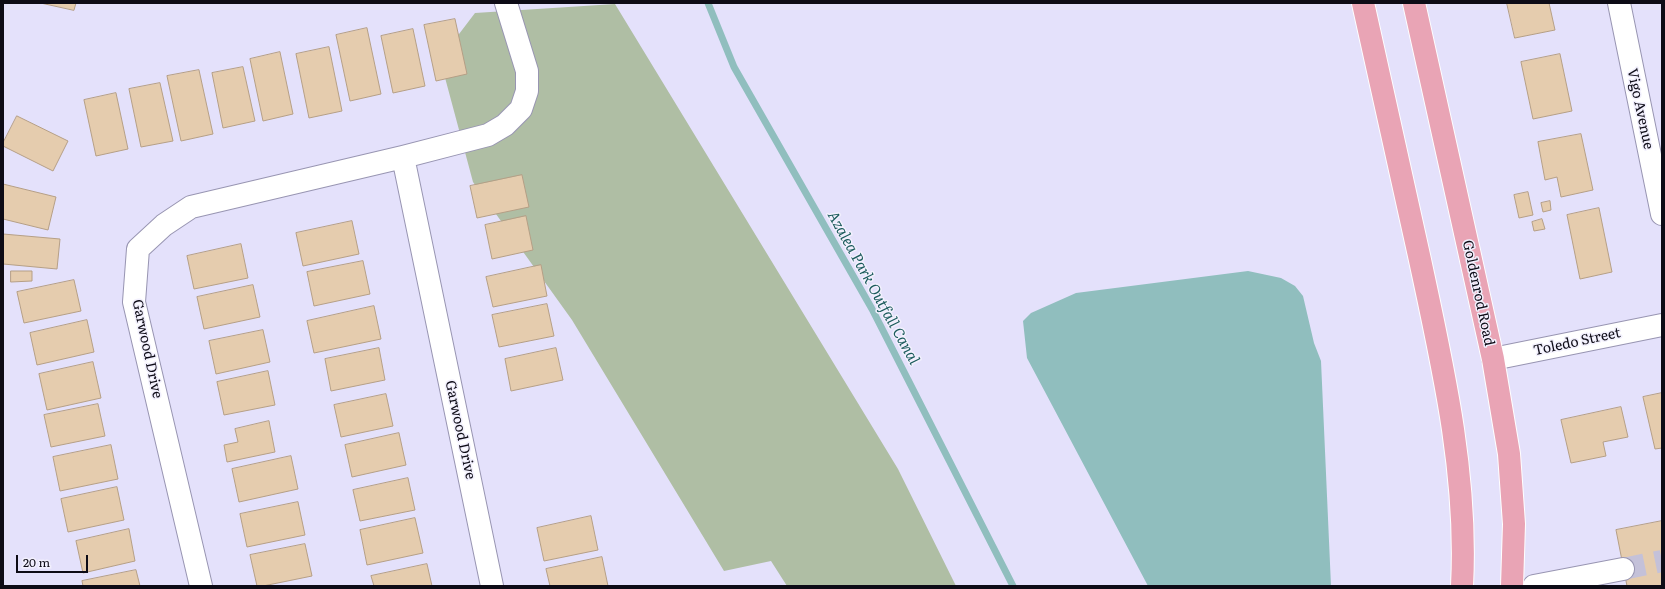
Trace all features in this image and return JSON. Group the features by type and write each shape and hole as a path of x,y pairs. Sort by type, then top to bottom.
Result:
{"main road":[{"path":"1363,3 1444,369 1455,445 1463,541 1462,586"},
{"name":"Goldenrod Road","path":"1414,3 1492,359 1509,454 1514,524 1512,586"}],"street":[{"name":"Garwood Drive","path":"202,586 134,302 138,249 164,225 191,207 403,157 488,135 505,125 521,109 527,91 527,70 506,3"},
{"name":"Vigo Avenue","path":"1619,3 1662,214"},
{"name":"Garwood Drive","path":"403,157 492,586"},
{"name":"Toledo Street","path":"1492,359 1662,324"},
{"path":"1534,586 1623,569"}],"shaded area":[{"path":"615,4 898,469 956,586 787,586 771,561 724,571 572,320 473,182 440,59 475,13"},
{"path":"1248,271 1281,278 1295,286 1303,296 1314,343 1321,361 1331,586 1148,586 1027,358 1023,321 1031,313 1076,293"}],"building":[{"path":"41,3 76,3 74,10"},
{"path":"1507,3 1549,3 1555,30 1515,38"},
{"path":"455,19 467,74 436,81 424,25"},
{"path":"367,28 381,94 350,101 336,35"},
{"path":"413,29 425,86 393,93 381,36"},
{"path":"329,47 342,111 309,118 296,54"},
{"path":"280,52 293,114 263,121 250,59"},
{"path":"1560,54 1572,111 1533,119 1521,62"},
{"path":"243,67 255,121 223,128 212,73"},
{"path":"199,70 213,134 181,141 167,76"},
{"path":"160,83 173,141 141,147 129,89"},
{"path":"116,93 128,149 96,156 84,100"},
{"path":"17,116 68,141 53,171 3,146 3,143"},
{"path":"1581,134 1593,190 1561,197 1557,177 1545,180 1538,142"},
{"path":"522,175 529,207 477,218 470,186"},
{"path":"3,184 56,197 48,230 3,219"},
{"path":"1528,192 1533,215 1519,218 1514,195"},
{"path":"1550,201 1551,210 1543,212 1541,203"},
{"path":"1599,208 1612,272 1580,279 1567,215"},
{"path":"526,216 533,250 492,259 485,225"},
{"path":"1542,219 1545,229 1534,231 1532,222"},
{"path":"352,221 359,254 303,266 296,233"},
{"path":"3,234 60,239 57,269 3,264"},
{"path":"241,244 248,278 194,289 187,256"},
{"path":"363,261 370,294 314,306 307,272"},
{"path":"541,265 547,296 493,307 486,277"},
{"path":"11,271 32,271 32,281 11,282"},
{"path":"74,280 81,311 24,323 17,292"},
{"path":"253,285 260,317 204,329 197,297"},
{"path":"547,304 554,336 499,347 492,315"},
{"path":"374,306 381,339 314,353 307,321"},
{"path":"87,320 94,352 37,365 30,333"},
{"path":"263,330 270,362 216,374 209,341"},
{"path":"379,348 385,380 331,391 325,359"},
{"path":"556,348 563,380 511,391 505,359"},
{"path":"93,362 101,398 47,410 39,374"},
{"path":"268,371 275,405 224,415 217,382"},
{"path":"1662,393 1662,448 1655,449 1643,397"},
{"path":"386,394 393,426 341,437 334,405"},
{"path":"98,404 105,436 51,447 44,415"},
{"path":"1621,407 1628,437 1603,442 1606,456 1571,463 1561,420"},
{"path":"269,421 275,452 227,462 224,445 238,442 235,429"},
{"path":"399,433 406,465 352,477 345,445"},
{"path":"111,445 118,479 60,491 53,457"},
{"path":"291,456 298,489 239,502 232,469"},
{"path":"408,478 415,510 360,521 353,490"},
{"path":"117,487 124,520 68,532 61,499"},
{"path":"298,502 305,535 247,547 240,514"},
{"path":"591,516 598,550 544,561 537,528"},
{"path":"415,518 423,553 367,565 360,530"},
{"path":"1662,521 1662,586 1627,586 1616,530"},
{"path":"129,529 135,561 83,573 76,541"},
{"path":"305,544 312,576 257,586 250,555"},
{"path":"602,557 608,586 550,586 546,569"},
{"path":"427,564 432,586 374,586 371,576"},
{"path":"136,570 140,586 83,586 82,581"}],"waterway":[{"name":"Azalea Park Outfall Canal","path":"708,3 734,67 872,309 1013,586"}],"tunnel":[{"path":"1623,569 1662,561"}]}
